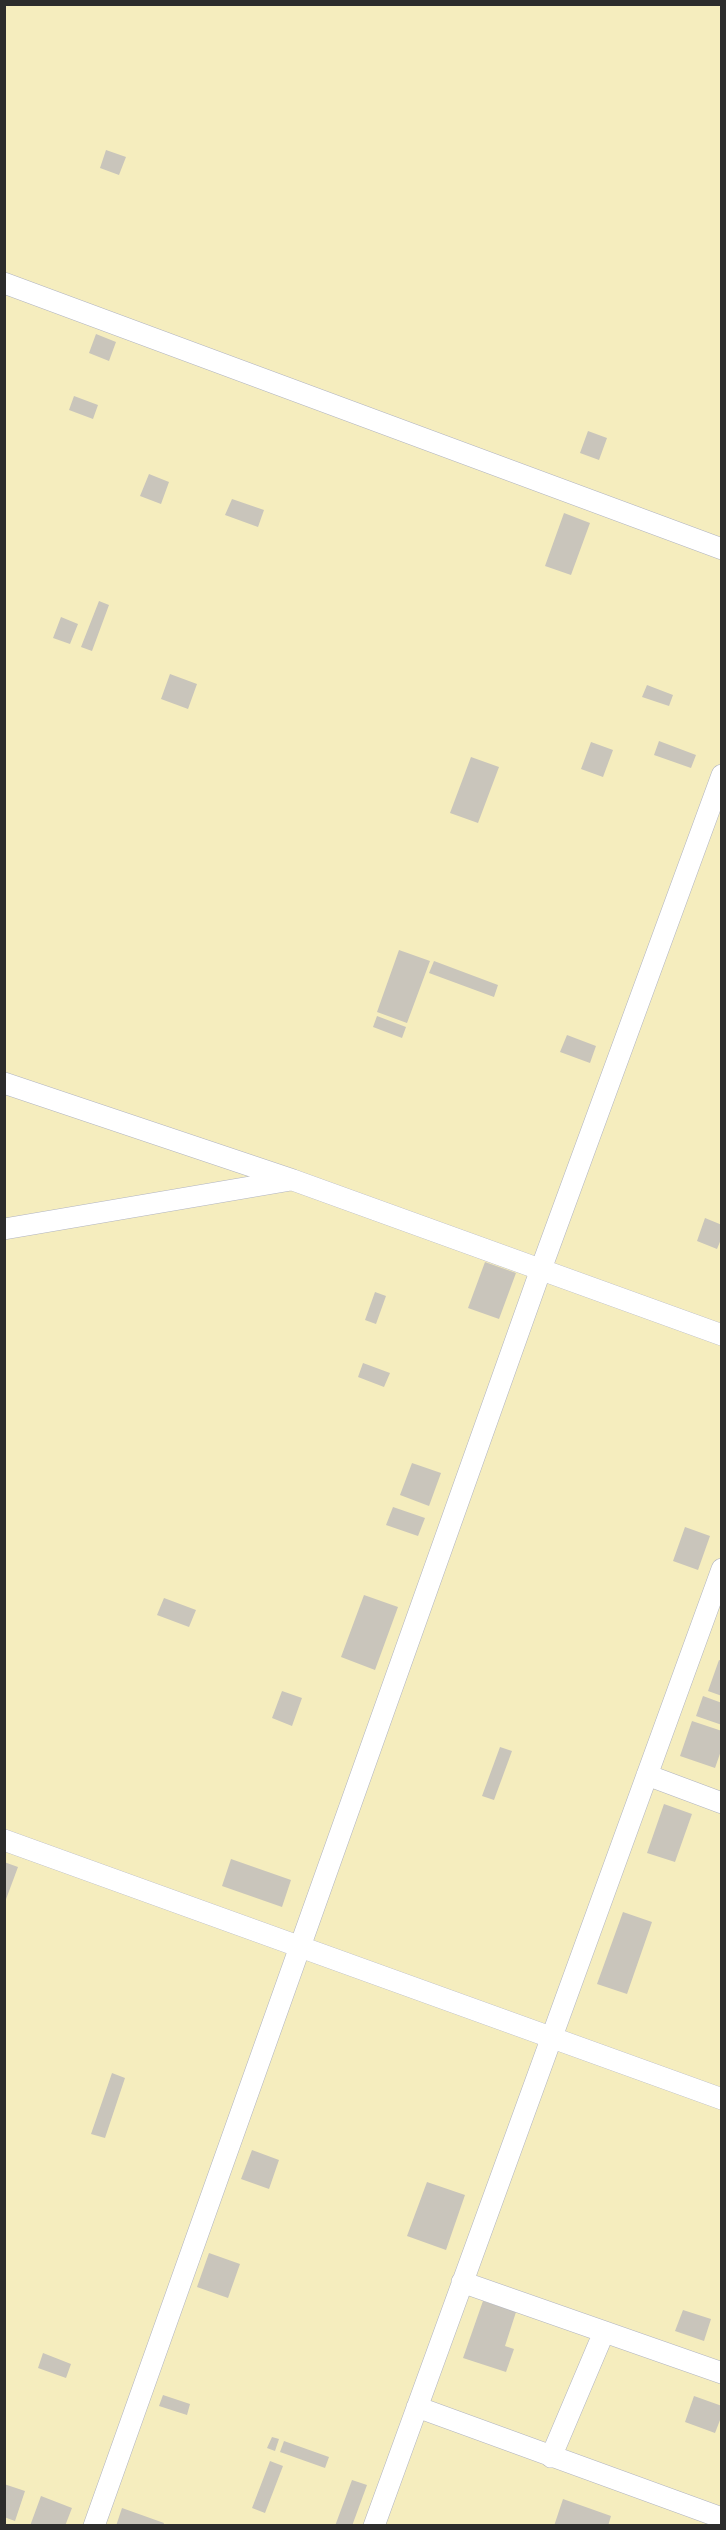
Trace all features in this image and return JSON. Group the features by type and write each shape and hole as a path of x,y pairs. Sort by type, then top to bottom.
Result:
{"street":[{"path":"4,283 722,549"},
{"path":"94,2526 542,1269 722,775"},
{"path":"4,1083 293,1180 722,1335"},
{"path":"4,1228 293,1180"},
{"path":"374,2526 722,1569"},
{"path":"647,1774 722,1803"},
{"path":"4,1840 722,2098"},
{"path":"462,2282 722,2373"},
{"path":"551,2457 604,2332"},
{"path":"417,2407 722,2518"}],"sand":[{"path":"5,5 721,5 721,2525 5,2525"}],"building":[{"path":"106,150 126,157 119,175 100,168"},
{"path":"96,334 116,342 109,361 89,353"},
{"path":"74,396 98,405 93,419 69,410"},
{"path":"588,431 607,438 599,460 580,453"},
{"path":"149,474 169,482 161,504 140,496"},
{"path":"232,499 264,510 258,527 225,515"},
{"path":"564,513 590,523 571,575 545,566"},
{"path":"99,601 109,605 92,651 81,647"},
{"path":"61,617 78,624 70,644 53,638"},
{"path":"170,674 197,684 188,709 161,699"},
{"path":"647,685 673,695 669,706 642,697"},
{"path":"659,741 696,755 691,768 654,755"},
{"path":"591,742 613,750 603,777 581,769"},
{"path":"471,757 499,767 478,823 450,813"},
{"path":"399,950 430,961 407,1023 377,1012"},
{"path":"434,961 498,985 494,997 429,973"},
{"path":"377,1016 406,1027 402,1038 373,1027"},
{"path":"567,1035 596,1046 590,1063 560,1052"},
{"path":"705,1218 722,1225 722,1237 717,1249 697,1241"},
{"path":"485,1262 516,1273 499,1319 468,1308"},
{"path":"375,1292 386,1296 376,1324 365,1320"},
{"path":"363,1363 390,1373 384,1387 358,1377"},
{"path":"412,1463 441,1473 429,1506 400,1495"},
{"path":"393,1507 425,1518 418,1536 386,1525"},
{"path":"685,1527 710,1536 698,1570 673,1561"},
{"path":"364,1595 398,1607 375,1670 341,1657"},
{"path":"164,1598 196,1610 189,1627 157,1615"},
{"path":"719,1660 722,1661 722,1696 708,1691"},
{"path":"282,1691 302,1698 292,1726 272,1718"},
{"path":"703,1696 722,1703 722,1725 696,1716"},
{"path":"692,1721 722,1731 722,1748 715,1768 680,1756"},
{"path":"500,1747 512,1751 494,1800 482,1796"},
{"path":"664,1804 692,1814 675,1862 647,1853"},
{"path":"231,1859 291,1880 282,1907 222,1886"},
{"path":"4,1862 18,1867 5,1902 4,1902"},
{"path":"623,1912 652,1922 627,1994 597,1984"},
{"path":"112,2073 125,2078 105,2138 91,2134"},
{"path":"252,2150 279,2160 269,2189 241,2179"},
{"path":"427,2182 465,2195 446,2250 407,2236"},
{"path":"209,2253 240,2264 228,2298 197,2287"},
{"path":"483,2301 516,2312 505,2346 514,2349 506,2372 463,2358"},
{"path":"683,2310 711,2319 704,2341 675,2331"},
{"path":"43,2353 71,2364 66,2378 38,2368"},
{"path":"163,2395 190,2404 187,2415 159,2406"},
{"path":"694,2396 722,2406 722,2415 715,2433 685,2422"},
{"path":"272,2437 279,2439 275,2451 267,2448"},
{"path":"284,2441 329,2457 325,2468 280,2452"},
{"path":"270,2461 283,2466 265,2513 252,2508"},
{"path":"352,2480 367,2485 352,2526 335,2526"},
{"path":"4,2484 25,2491 15,2521 4,2517"},
{"path":"41,2496 72,2508 65,2526 30,2526"},
{"path":"563,2499 611,2516 608,2526 554,2526"},
{"path":"122,2508 164,2523 163,2526 116,2526"}]}
